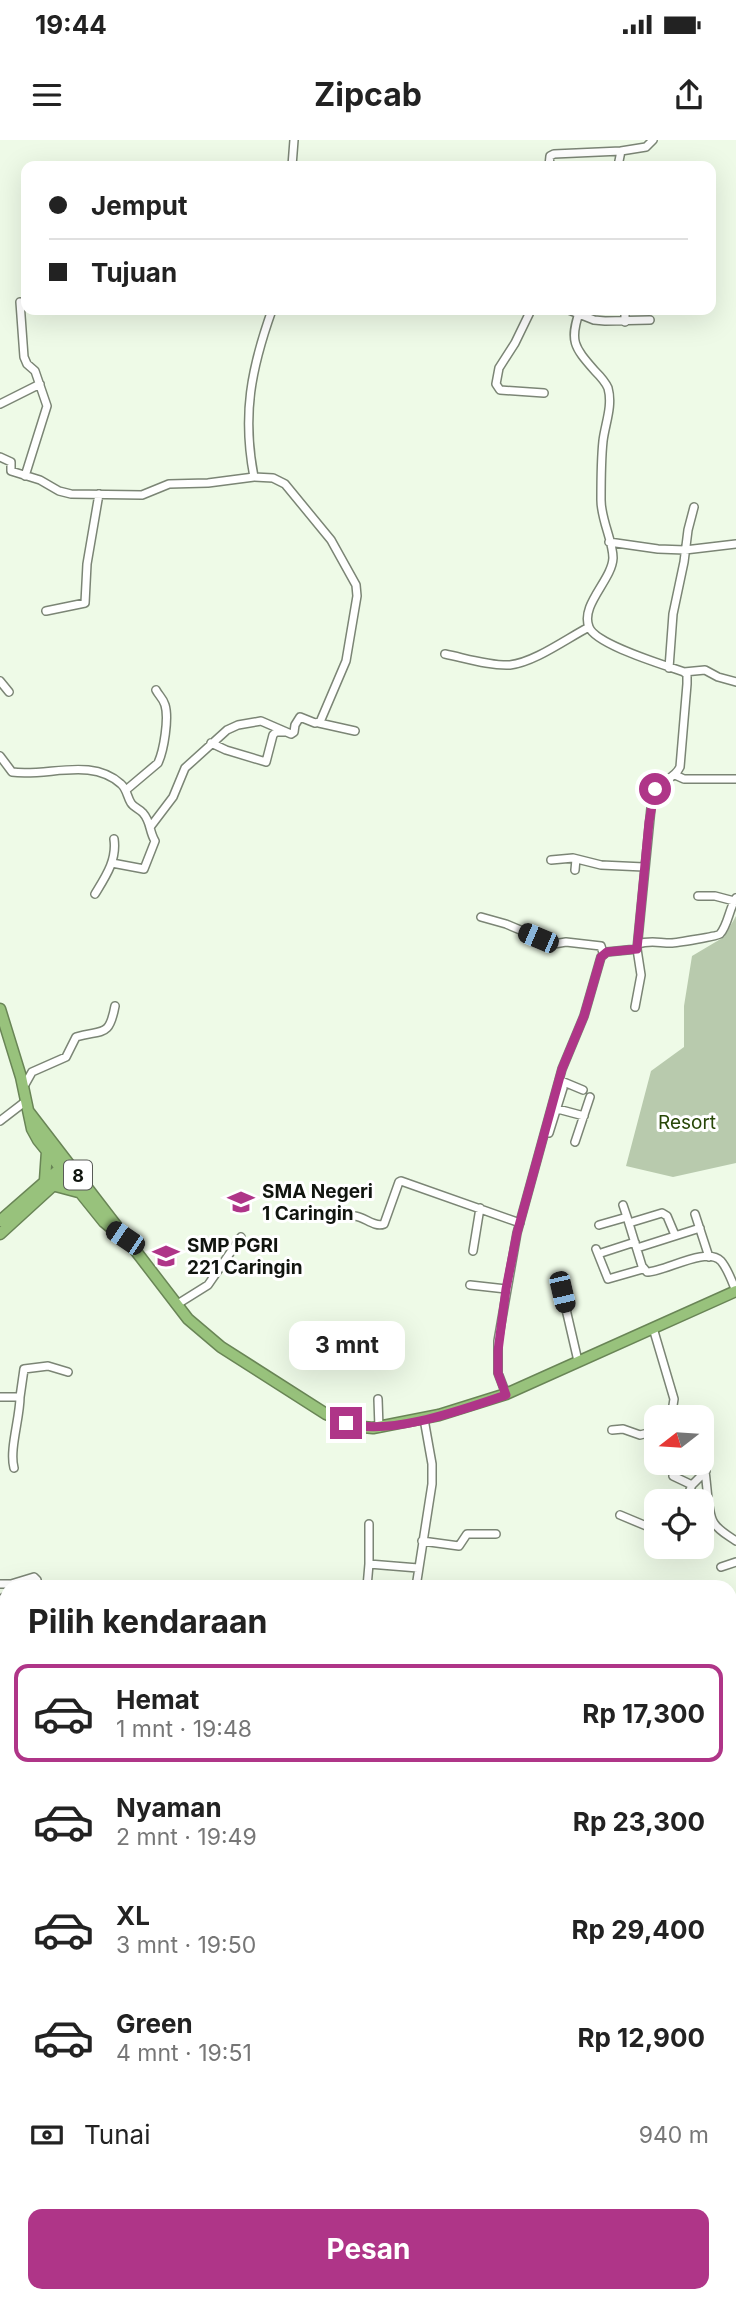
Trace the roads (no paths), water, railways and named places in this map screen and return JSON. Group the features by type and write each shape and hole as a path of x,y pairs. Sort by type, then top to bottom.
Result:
{"highway":[{"name":"8","path":"0,1009 33,1129 47,1152 67,1168 176,1305 220,1347 326,1414 353,1426 379,1428 424,1419 506,1395 736,1291"},
{"name":"8","path":"29,1112 104,1222 125,1238"},
{"path":"0,1234 49,1183 47,1152"},
{"path":"0,1221 67,1168"},
{"path":"49,1183 82,1193"}],"street":[{"path":"292,161 294,140"},
{"path":"550,161 550,156 554,154 621,151 646,147 653,140"},
{"path":"619,161 621,151"},
{"path":"20,302 21,314"},
{"path":"21,315 25,361 34,368 46,400 46,412 25,476"},
{"path":"254,477 248,447 250,387 270,315"},
{"path":"529,315 499,369 496,384 500,390 544,393"},
{"path":"578,315 573,333 574,344 605,382 609,395 603,441 601,497 612,562 589,610 589,627 594,634 650,662 684,672 705,670 722,679 736,682"},
{"path":"585,315 594,320 650,320"},
{"path":"625,315 625,322"},
{"path":"0,404 40,384"},
{"path":"0,457 10,461 11,471 40,480 63,493 145,495 169,484 208,483 254,477 278,479 290,488 331,540 356,585 357,596 346,662 318,723"},
{"path":"46,611 83,605 86,601 87,564 99,494"},
{"path":"670,668 673,614 694,507"},
{"path":"609,542 685,550 736,544"},
{"path":"445,654 513,664 536,656 589,627"},
{"path":"635,1007 641,975 637,947 653,794 661,783 675,775 680,767 688,684 684,672"},
{"path":"0,681 9,692"},
{"path":"126,790 158,763 160,757 168,721 164,701 156,690"},
{"path":"112,863 142,869 146,867 155,841 150,834 151,826 173,797 185,768 231,728 256,722 268,723 289,734 293,733 301,717 355,731"},
{"path":"211,743 266,762 273,735 276,732 284,732"},
{"path":"0,756 12,772 93,770 120,783 131,804 143,812 151,826"},
{"path":"675,775 684,779 736,779"},
{"path":"95,894 112,863 114,839"},
{"path":"551,860 576,859 601,865 644,867"},
{"path":"575,870 576,859"},
{"path":"603,953 637,947 651,941 674,943 691,938 716,937 724,926 735,899 715,895 698,896"},
{"path":"481,917 506,924 551,943 601,946 603,953 520,1223 498,1341 497,1366 500,1383 506,1395"},
{"path":"23,1087 32,1072 66,1057 77,1037 107,1030 112,1024 115,1006"},
{"path":"561,1084 583,1090"},
{"path":"575,1142 590,1097"},
{"path":"0,1121 26,1101"},
{"path":"554,1108 584,1116"},
{"path":"549,1133 554,1108"},
{"path":"354,1216 364,1217 377,1225 384,1224 400,1181 520,1223"},
{"path":"623,1205 643,1269"},
{"path":"473,1251 480,1209"},
{"path":"599,1225 662,1213 667,1216 675,1236"},
{"path":"695,1214 709,1257"},
{"path":"700,1228 636,1245 597,1251 608,1279 643,1269 652,1272 688,1260 715,1258 722,1263 736,1291"},
{"path":"176,1305 208,1285 241,1237"},
{"path":"470,1284 506,1289"},
{"path":"562,1292 578,1362"},
{"path":"653,1328 674,1399 673,1405"},
{"path":"14,1468 13,1452 24,1369 48,1366 68,1373"},
{"path":"0,1397 20,1397"},
{"path":"378,1399 379,1428"},
{"path":"417,1580 432,1474 424,1419"},
{"path":"612,1430 623,1429 644,1434"},
{"path":"690,1489 703,1475"},
{"path":"706,1475 712,1520 736,1541"},
{"path":"673,1476 692,1485"},
{"path":"620,1515 644,1525"},
{"path":"368,1580 369,1524"},
{"path":"422,1541 459,1546 467,1534 496,1534"},
{"path":"721,1567 736,1562"},
{"path":"369,1564 418,1568"}],"place":[{"name":"SMA Negeri 1 Caringin","path":"241,1202"},
{"name":"SMP PGRI 221 Caringin","path":"166,1256"}],"park label":[{"name":"Resort","path":"687,1122"}]}
